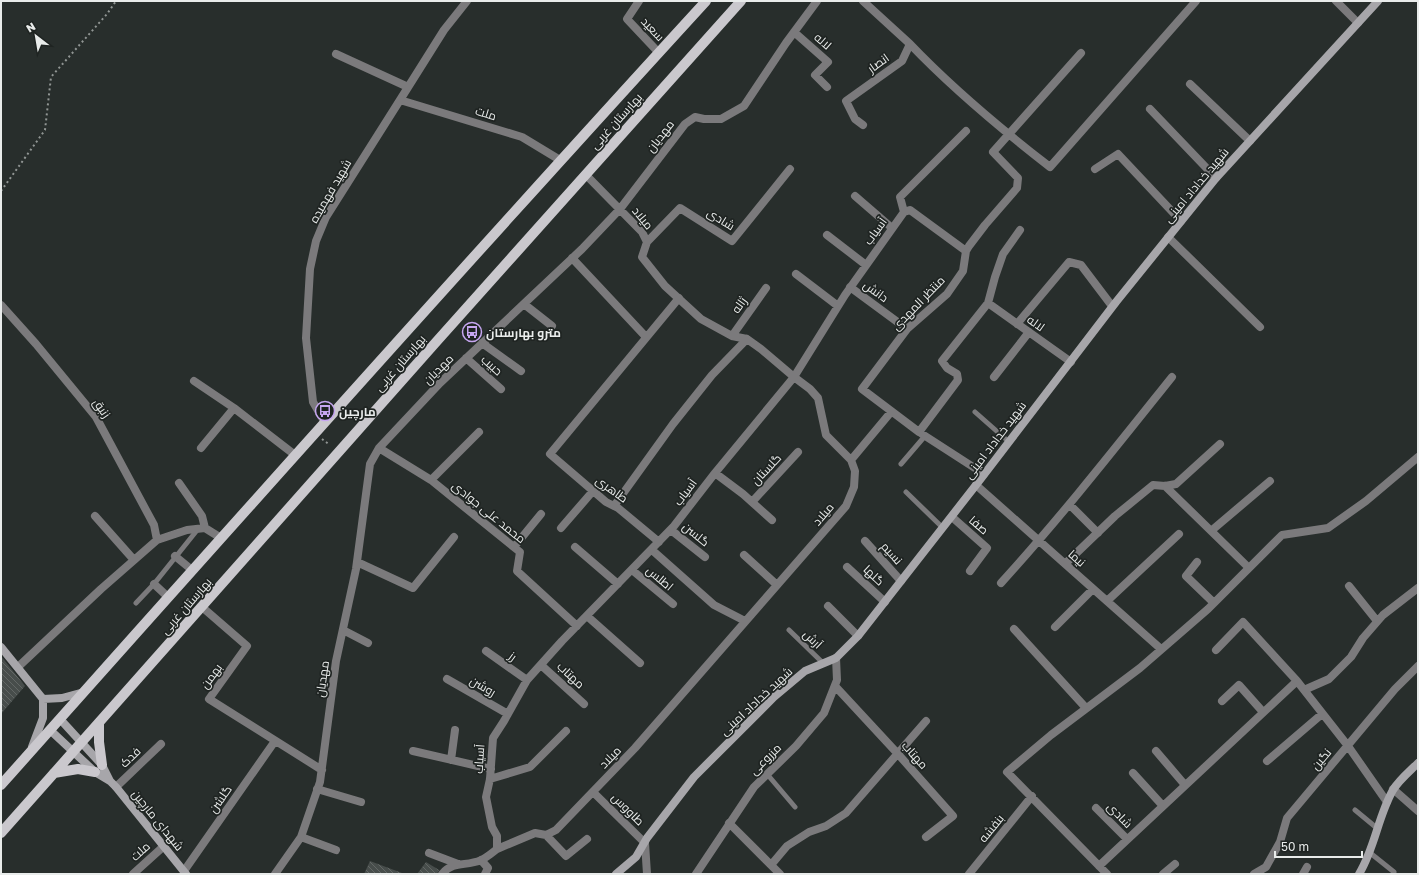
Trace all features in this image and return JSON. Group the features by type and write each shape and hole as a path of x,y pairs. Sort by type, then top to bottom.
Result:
{"main road":[{"name":"بهارستان غربی","path":"1,785 324,421 706,1"},
{"name":"بهارستان غربی","path":"1,833 742,1"},
{"path":"54,773 78,769 98,769 99,723"}],"street":[{"name":"شهید فهمیده","path":"324,421 313,402 306,338 310,269 316,241 326,217 444,30 467,1"},
{"name":"سعید","path":"639,1 627,19 659,53"},
{"name":"مهدیان","path":"275,874 301,837 322,770 336,661 357,562 370,464 379,448 440,383 572,258 620,209 685,124 695,117 704,119 721,119 744,106 817,1"},
{"path":"863,1 910,44 926,62 966,98 1050,167 1196,1"},
{"path":"1336,1 1358,23"},
{"name":"شهید خداداد امینی","path":"616,874 636,857 694,777 774,697 805,671 836,658 858,636 952,517 1112,306 1216,178 1378,1"},
{"name":"لاله","path":"794,32 828,62 815,75 827,87"},
{"name":"انصار","path":"863,125 855,119 846,101 902,61 910,44"},
{"path":"1008,134 1081,53"},
{"path":"336,54 408,87"},
{"path":"1190,84 1250,141"},
{"name":"ملت","path":"400,100 522,136 560,160"},
{"path":"1150,109 1216,178"},
{"path":"966,131 900,197 904,212 910,210 966,251"},
{"name":"منتظر المهدی","path":"984,474 922,434 862,389 907,329 947,294 962,271 966,251 969,246 1017,188 1018,178 993,152 1008,134"},
{"path":"1095,169 1118,154 1181,221"},
{"name":"شادی","path":"647,242 680,208 732,241 790,169"},
{"name":"میلاد","path":"546,835 556,830 635,748 846,506 854,487 855,471 851,460 826,435 818,398 810,389 748,339 732,336 700,319 665,286 642,258 647,242 642,232 586,175"},
{"path":"855,196 892,228"},
{"name":"آسیاب","path":"497,849 497,836 492,827 486,797 490,779 493,738 527,680 577,626 671,530 715,473 794,377 850,287 904,212"},
{"path":"922,434 958,380 957,374 947,368 942,361 988,303 1003,254 1020,230"},
{"path":"827,235 866,265"},
{"path":"1168,237 1260,327"},
{"path":"572,258 646,338 678,298"},
{"path":"1017,324 1069,262 1081,265 1112,306"},
{"path":"796,274 838,306"},
{"name":"دانش","path":"850,287 907,329"},
{"name":"ژاله","path":"732,336 766,288"},
{"name":"لاله","path":"988,303 1071,362"},
{"path":"524,304 552,326"},
{"name":"زنبق","path":"1,305 36,344 96,417 154,525 157,540"},
{"path":"994,377 1029,332"},
{"name":"طاهری","path":"646,338 550,454 606,502 618,508 659,542"},
{"path":"614,506 673,424 712,375 748,339"},
{"path":"482,343 521,371"},
{"name":"حبیب","path":"466,358 501,389"},
{"path":"1001,583 1070,504 1172,377"},
{"path":"194,381 234,408 294,455"},
{"path":"201,448 234,408"},
{"path":"851,460 891,412"},
{"path":"431,480 479,432"},
{"path":"1065,564 1115,516 1153,485 1165,486 1176,484 1220,444"},
{"name":"محمد علی جوادی","path":"379,448 431,480 520,552 517,571 577,626"},
{"name":"گلستان","path":"752,502 798,452"},
{"path":"1107,874 1007,772 1051,735 1140,668 1214,603 1282,535 1328,528 1366,501 1418,457"},
{"path":"715,473 772,520"},
{"path":"1211,531 1270,481"},
{"path":"179,483 202,516 202,528"},
{"name":"نیما","path":"976,485 1161,649"},
{"path":"1165,486 1249,568"},
{"path":"560,528 593,491"},
{"path":"1070,504 1098,532"},
{"path":"514,547 541,514"},
{"path":"95,516 134,560"},
{"name":"صفا","path":"952,517 987,548 970,571"},
{"path":"18,667 101,589 157,540 187,530 202,528 221,538"},
{"name":"گلسن","path":"671,530 705,557"},
{"path":"1107,601 1179,534"},
{"path":"357,562 414,588 454,537"},
{"name":"نسیم","path":"865,541 902,581"},
{"path":"575,547 618,584"},
{"path":"652,550 714,606 745,621"},
{"path":"744,555 777,585"},
{"path":"175,556 192,570"},
{"path":"1197,562 1186,576 1214,603"},
{"name":"گلها","path":"847,566 885,602"},
{"name":"اطلس","path":"632,570 673,604"},
{"path":"154,584 168,597"},
{"path":"1349,586 1377,621"},
{"path":"1304,690 1328,679 1351,657 1363,638 1377,621 1418,588"},
{"path":"1055,627 1093,589"},
{"name":"بهمن","path":"202,606 247,646 209,699 322,770"},
{"path":"828,606 858,636"},
{"path":"587,616 640,663"},
{"path":"1216,650 1243,622 1297,681 1348,746 1387,802"},
{"path":"1014,629 1086,708"},
{"path":"343,630 368,643"},
{"path":"1,647 43,699 43,718 30,752"},
{"name":"رز","path":"486,651 527,680"},
{"name":"مزروعی","path":"696,874 754,787 796,746 824,713 837,680 836,658"},
{"name":"مهتاب","path":"541,664 584,704"},
{"name":"نگین","path":"1254,874 1266,866 1280,842 1287,818 1395,689 1418,666"},
{"name":"روشن","path":"447,679 508,714"},
{"path":"1099,866 1297,681"},
{"path":"1222,700 1239,685 1264,712"},
{"name":"مهتاب","path":"835,686 953,816 926,836"},
{"path":"43,699 62,698 84,692"},
{"path":"1267,760 1322,714"},
{"name":"شهدای مارچین","path":"60,719 82,742 98,769"},
{"path":"771,865 787,846 809,832 826,826 846,813 926,721"},
{"name":"شهدای مارچین","path":"50,730 73,753 98,769 113,784 185,873"},
{"path":"451,760 455,730"},
{"path":"490,779 530,767 566,731"},
{"name":"گلشن","path":"185,873 275,741"},
{"name":"فدک","path":"113,784 161,744"},
{"path":"414,751 491,769"},
{"path":"1156,751 1185,785"},
{"path":"1359,874 1393,789 1418,763"},
{"path":"1133,773 1164,806"},
{"path":"317,789 361,802"},
{"path":"1393,789 1418,811"},
{"name":"طاووس","path":"593,792 645,843"},
{"name":"بنفشه","path":"969,874 1032,796"},
{"name":"شادی","path":"1096,808 1127,839"},
{"path":"729,823 780,874"},
{"path":"442,874 449,866 471,864 481,860 497,849 535,833 546,835 566,856 587,840"},
{"path":"301,837 336,850"},
{"path":"645,843 647,874"},
{"name":"ملت","path":"132,874 164,846"},
{"path":"429,853 458,864"},
{"path":"481,860 488,868 485,874"},
{"path":"1163,874 1175,864"}],"lane":[{"path":"975,412 1009,442"},
{"path":"902,464 922,434"},
{"path":"906,492 943,528"},
{"path":"136,602 154,584 175,556 202,528"},
{"name":"آرش","path":"789,630 824,663"},
{"path":"767,774 795,807"},
{"path":"1355,810 1378,829"},
{"path":"1369,852 1394,872"}],"path":[{"path":"1,191 45,130 51,76 107,14 116,1"},
{"path":"314,433 339,452"}],"building":[{"path":"1,656 25,686 1,714"},
{"path":"370,861 402,873 402,874 364,874"},
{"path":"426,862 439,870 437,874 417,874"}],"place":[{"name":"مترو بهارستان","path":"472,332"},
{"name":"مارچین","path":"325,411"}]}
